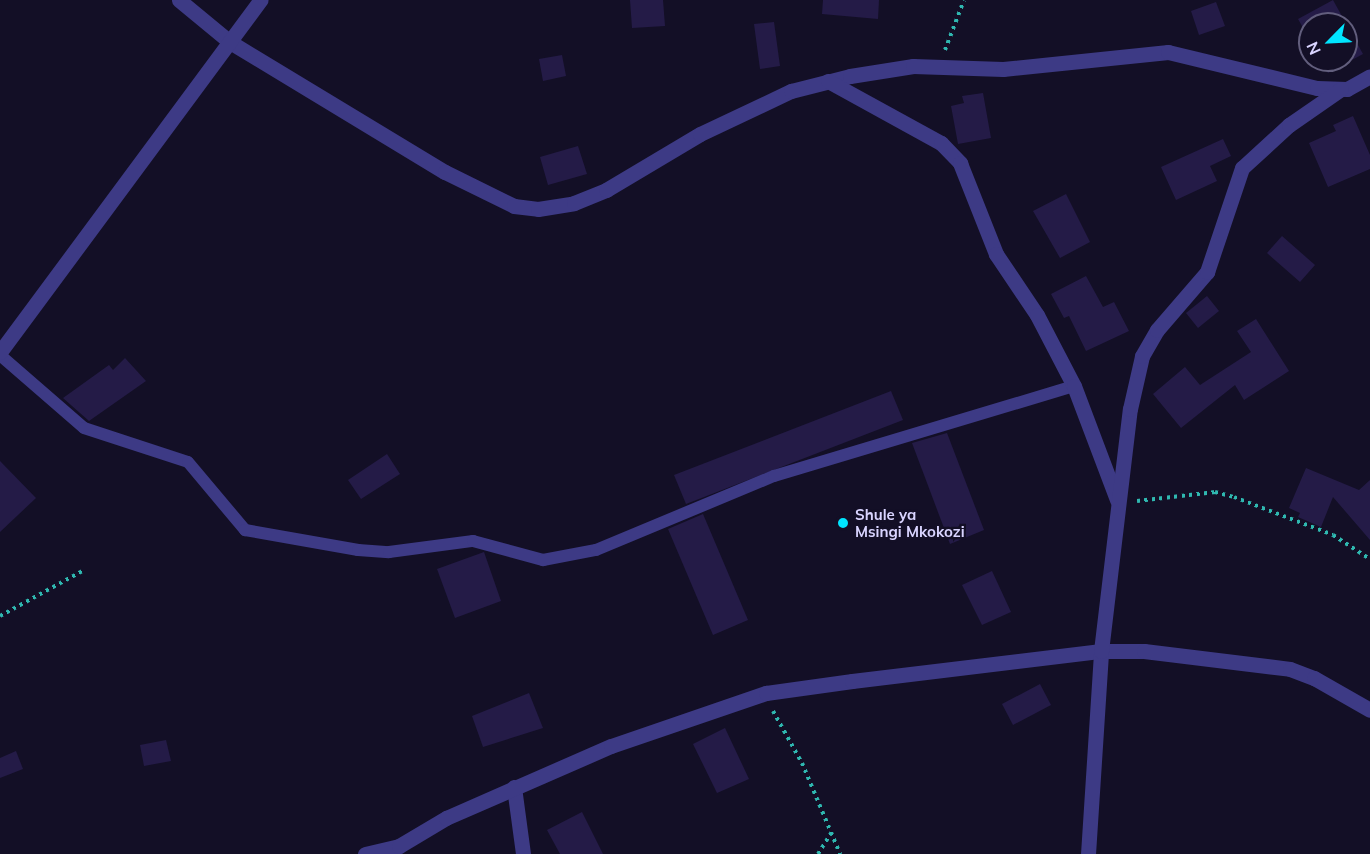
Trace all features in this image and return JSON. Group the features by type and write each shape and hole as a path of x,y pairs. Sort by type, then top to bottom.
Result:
{"street":[{"path":"178,0 230,42 489,196 514,206 538,208 574,203 606,190 700,134 791,91 828,81 913,66 1003,69 1168,52 1317,88 1341,89"},
{"path":"0,353 260,0"},
{"path":"1088,854 1101,651 1118,503 1130,409 1150,340 1207,272 1242,168 1289,124 1341,89 1370,76"},
{"path":"828,81 952,151 969,179 996,254 1036,315 1074,386 1118,503"},
{"path":"365,854 400,850 446,818 514,787 611,746 766,693 1101,651 1144,651 1290,669 1314,678 1370,710"},
{"path":"514,787 523,854"}],"lane":[{"path":"0,353 84,428 188,462 245,531 358,550 389,552 473,541 543,560 596,550 785,473 1074,386"}],"path":[{"path":"938,67 964,0"},
{"path":"1118,503 1215,492 1333,535 1370,559"},
{"path":"0,616 84,570"},
{"path":"766,693 833,830 840,854"},
{"path":"818,854 833,830"}],"building":[{"path":"630,0 663,0 665,26 632,28"},
{"path":"823,0 879,0 878,19 822,14"},
{"path":"1333,0 1340,12 1311,12"},
{"path":"1216,2 1225,26 1199,35 1191,11"},
{"path":"774,22 780,66 760,69 754,24"},
{"path":"1358,45 1363,54 1358,57"},
{"path":"562,55 566,76 543,81 539,59"},
{"path":"983,93 991,138 958,144 951,106 964,103 962,96"},
{"path":"1353,116 1370,155 1370,169 1328,187 1309,143 1336,131 1333,125"},
{"path":"1223,139 1231,156 1210,166 1217,181 1176,200 1161,167"},
{"path":"578,146 587,174 548,185 540,157"},
{"path":"1066,194 1090,242 1060,258 1033,211"},
{"path":"1282,236 1315,265 1300,282 1267,253"},
{"path":"1086,276 1103,307 1114,302 1129,331 1086,351 1069,316 1064,318 1051,294"},
{"path":"1207,296 1219,311 1198,328 1186,313"},
{"path":"1256,319 1289,371 1244,400 1235,385 1181,428 1153,394 1185,367 1200,385 1251,352 1237,331"},
{"path":"125,358 146,381 89,421 63,398 109,365 113,370"},
{"path":"891,391 903,420 686,504 674,475"},
{"path":"947,433 984,530 950,544 912,443"},
{"path":"387,454 400,474 361,499 348,480"},
{"path":"0,461 36,498 0,532"},
{"path":"1306,468 1359,490 1370,480 1370,540 1333,497 1321,527 1298,517 1300,513 1289,508"},
{"path":"703,514 748,620 713,635 668,529"},
{"path":"484,552 501,601 455,618 437,569"},
{"path":"992,571 1011,612 982,625 962,585"},
{"path":"1040,684 1051,705 1013,725 1002,704"},
{"path":"529,693 543,728 483,747 472,716"},
{"path":"725,728 749,779 717,793 693,744"},
{"path":"166,740 171,761 144,766 140,745"},
{"path":"16,751 23,769 0,778 0,758"},
{"path":"582,812 603,854 560,854 547,830"}],"place":[{"name":"Shule ya Msingi Mkokozi","path":"843,523"}]}
